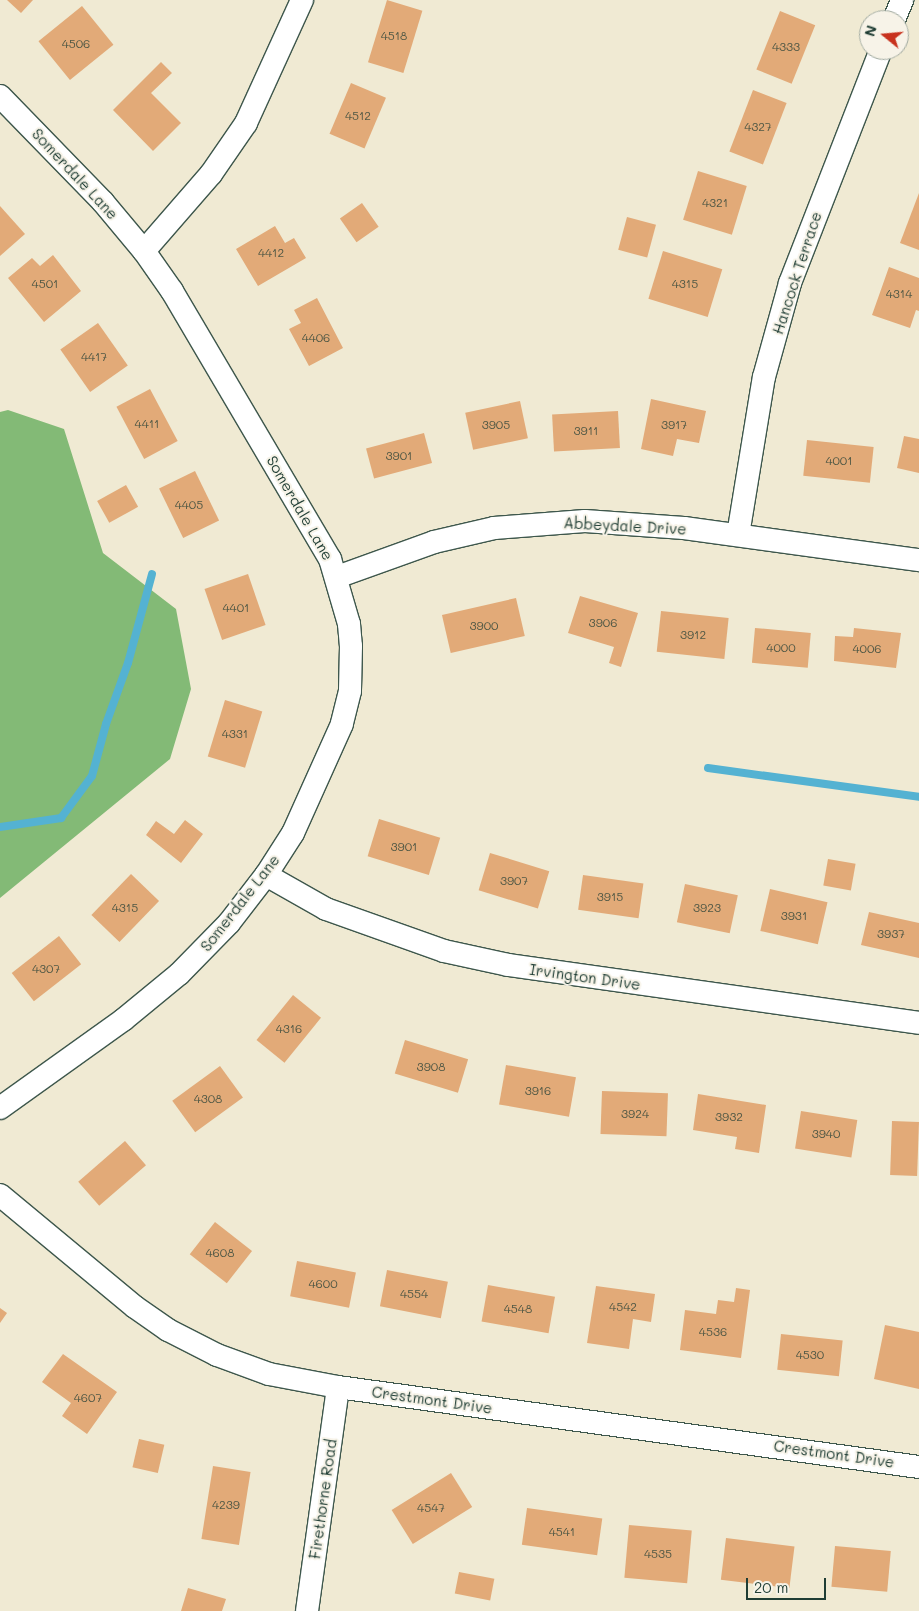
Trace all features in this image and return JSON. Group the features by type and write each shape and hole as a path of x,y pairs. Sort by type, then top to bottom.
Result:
{"street":[{"path":"144,251 211,174 246,123 302,0"},
{"name":"Hancock Terrace","path":"738,535 764,377 790,283 877,60"},
{"name":"Somerdale Lane","path":"0,96 103,202 144,251 172,291 295,496 337,577 351,646 350,691 346,707 318,781 293,833 266,875 229,923 179,974 123,1020 0,1108"},
{"name":"Abbeydale Drive","path":"337,577 434,542 524,524 585,521 738,535 919,560"},
{"name":"Irvington Drive","path":"266,875 326,908 444,951 508,965 919,1023"},
{"name":"Crestmont Drive","path":"0,1195 135,1307 168,1330 217,1355 269,1374 338,1387 919,1467"},
{"name":"Firethorne Road","path":"306,1611 338,1387"}],"green space":[{"path":"8,410 64,429 103,553 176,609 191,689 170,759 0,898 0,412"}],"building":[{"path":"7,0 33,0 21,13"},
{"path":"387,0 422,11 403,73 368,62"},
{"path":"82,6 113,45 70,80 38,41"},
{"path":"780,11 815,25 792,84 756,69"},
{"path":"161,62 172,73 151,93 181,123 153,151 113,110"},
{"path":"351,83 386,98 364,148 330,134"},
{"path":"753,90 787,103 763,165 729,152"},
{"path":"698,171 747,186 732,235 683,220"},
{"path":"919,193 919,250 900,243"},
{"path":"362,203 379,227 357,242 340,218"},
{"path":"0,206 25,234 0,256"},
{"path":"627,217 656,225 647,258 618,250"},
{"path":"275,226 285,243 294,238 306,258 258,286 236,249"},
{"path":"663,251 722,269 708,317 648,299"},
{"path":"53,255 81,291 44,322 8,278 32,258 40,266"},
{"path":"889,267 919,278 919,311 916,310 910,328 872,315"},
{"path":"317,298 343,348 309,366 289,329 301,323 294,310"},
{"path":"98,323 128,366 90,392 60,349"},
{"path":"150,389 178,441 144,459 116,407"},
{"path":"651,399 706,411 699,443 677,439 673,456 641,449"},
{"path":"520,401 528,438 473,450 465,413"},
{"path":"618,411 620,448 554,451 552,414"},
{"path":"424,433 432,463 374,478 366,449"},
{"path":"904,436 919,439 919,473 897,468"},
{"path":"807,440 874,447 870,483 803,476"},
{"path":"195,471 219,520 183,538 159,489"},
{"path":"126,485 138,507 109,523 97,501"},
{"path":"248,574 266,625 222,640 205,589"},
{"path":"580,596 638,613 621,667 609,663 614,647 568,633"},
{"path":"516,598 525,636 451,653 442,615"},
{"path":"661,611 729,618 724,659 657,652"},
{"path":"755,628 811,633 808,668 752,663"},
{"path":"854,628 901,633 896,668 834,661 835,636 853,637"},
{"path":"225,700 262,711 245,768 208,756"},
{"path":"379,819 440,838 429,875 368,856"},
{"path":"185,820 203,834 181,863 146,835 156,821 174,834"},
{"path":"490,853 549,871 538,908 479,890"},
{"path":"828,859 856,864 851,890 823,886"},
{"path":"131,874 159,901 119,942 91,915"},
{"path":"583,875 643,883 639,918 578,910"},
{"path":"685,884 738,895 730,933 677,922"},
{"path":"770,889 827,902 818,944 760,931"},
{"path":"869,912 919,923 919,958 861,945"},
{"path":"59,936 81,964 34,1001 12,973"},
{"path":"293,995 321,1018 284,1063 256,1040"},
{"path":"405,1040 468,1059 458,1093 395,1073"},
{"path":"506,1065 576,1077 569,1117 499,1104"},
{"path":"220,1066 243,1098 195,1132 172,1101"},
{"path":"602,1091 668,1093 666,1136 600,1134"},
{"path":"698,1094 766,1105 759,1153 735,1149 737,1137 693,1130"},
{"path":"801,1111 857,1120 851,1157 795,1149"},
{"path":"892,1121 919,1122 917,1176 890,1175"},
{"path":"125,1141 146,1165 99,1206 78,1182"},
{"path":"215,1222 252,1251 227,1283 190,1254"},
{"path":"297,1261 356,1272 349,1308 290,1296"},
{"path":"387,1270 448,1282 441,1318 380,1306"},
{"path":"488,1285 555,1297 549,1333 482,1321"},
{"path":"596,1286 655,1294 651,1322 633,1319 629,1349 587,1343"},
{"path":"736,1288 750,1290 741,1358 680,1350 685,1310 716,1314 718,1300 734,1302"},
{"path":"0,1308 7,1313 0,1323"},
{"path":"885,1325 919,1332 919,1389 874,1379"},
{"path":"781,1334 843,1340 839,1376 777,1370"},
{"path":"63,1354 117,1392 87,1434 62,1416 71,1403 42,1382"},
{"path":"139,1439 164,1445 158,1473 132,1467"},
{"path":"213,1466 251,1472 239,1545 201,1539"},
{"path":"451,1473 472,1507 413,1544 392,1510"},
{"path":"527,1508 602,1519 597,1555 522,1545"},
{"path":"629,1525 692,1530 687,1583 624,1578"},
{"path":"726,1538 794,1546 789,1588 721,1580"},
{"path":"835,1546 891,1551 887,1592 831,1587"},
{"path":"459,1572 494,1579 490,1600 455,1594"},
{"path":"188,1588 226,1599 222,1611 181,1611"}],"waterway":[{"path":"0,827 61,818 92,776 106,724 128,663 152,574"},
{"path":"708,768 919,797"}]}
